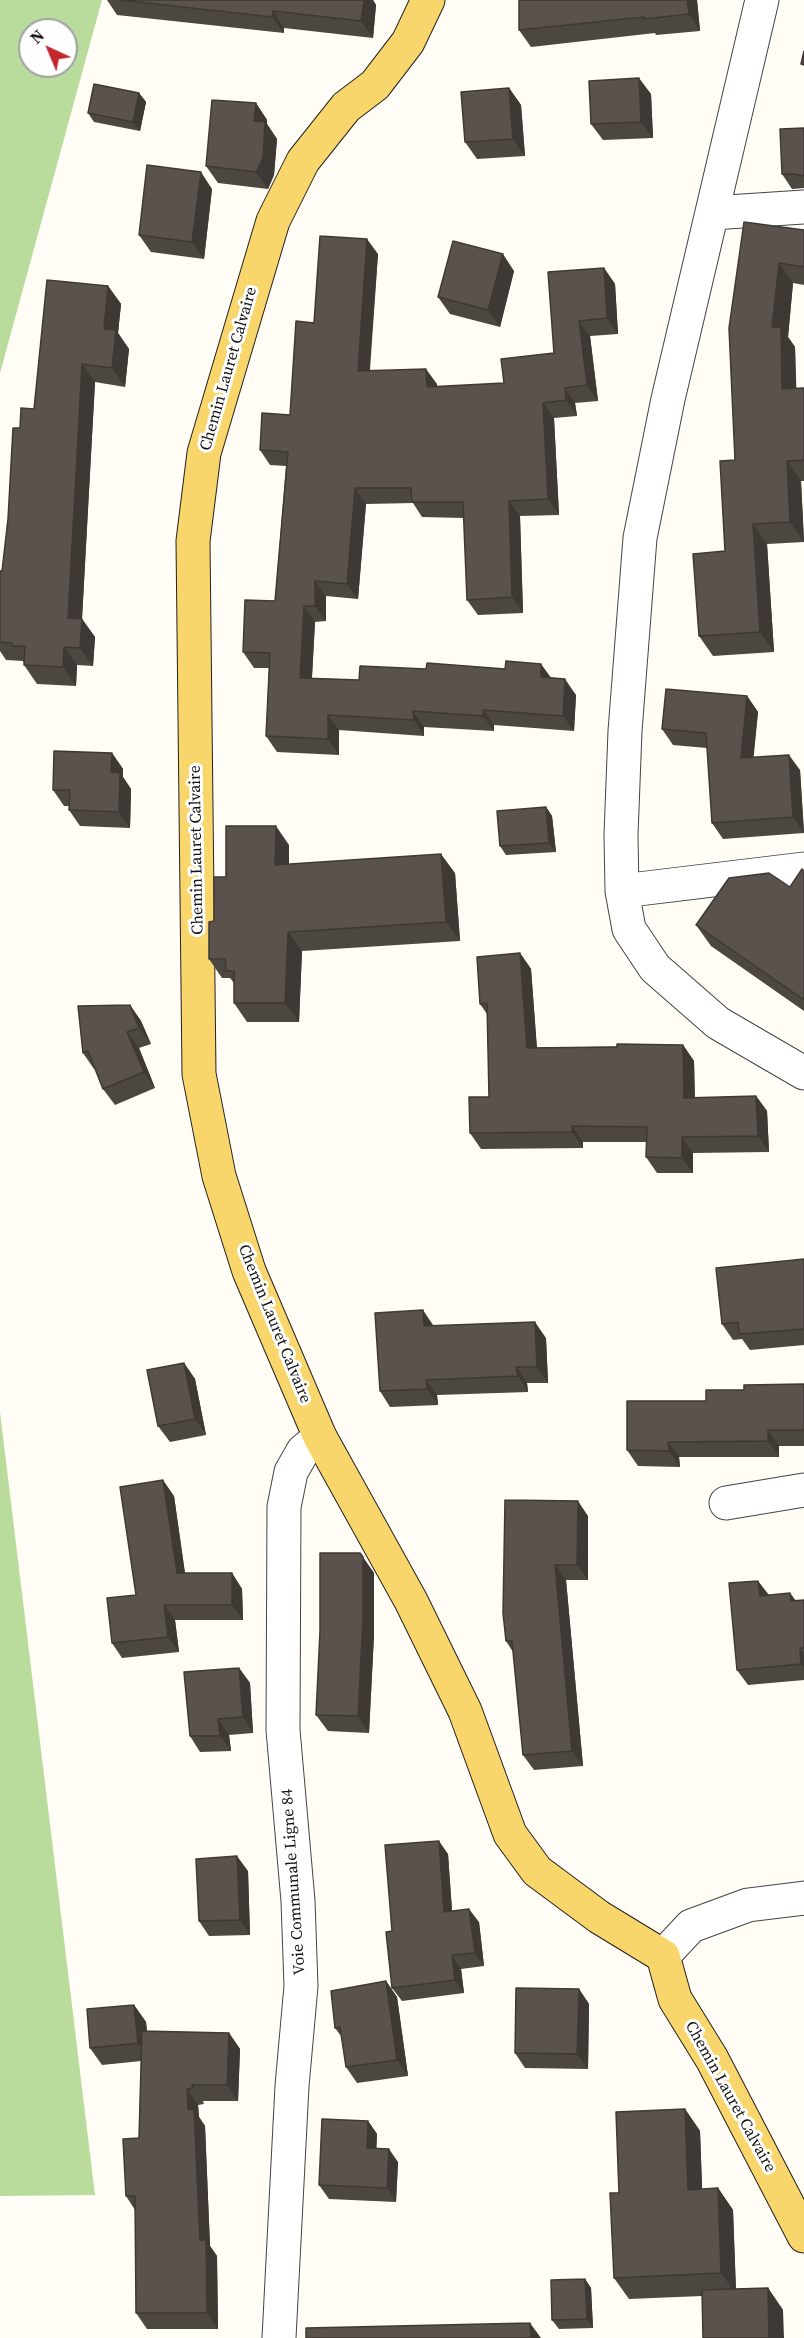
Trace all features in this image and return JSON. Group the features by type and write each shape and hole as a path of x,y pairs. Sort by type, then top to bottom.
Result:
{"main road":[{"name":"Chemin Lauret Calvaire","path":"428,0 408,42 375,85 346,107 303,160 273,221 204,453 193,541 199,1074 219,1176 249,1271 320,1437 411,1601 465,1711 510,1834 537,1871 599,1917 663,1956 675,1999 712,2059 804,2236"}],"street":[{"path":"762,0 668,399 640,538 625,731 621,835 622,891 629,929 655,968 718,1023 804,1072"},
{"path":"712,213 804,207"},
{"path":"622,891 804,869"},
{"name":"Voie Communale Ligne 84","path":"279,2338 292,2098 301,1986 298,1901 283,1730 284,1507 291,1472 303,1451 320,1437"},
{"path":"726,1503 804,1490"},
{"path":"663,1956 691,1926 748,1905 804,1898"}],"green space":[{"path":"0,0 102,0 0,373"},
{"path":"0,1412 95,2195 0,2196"}],"building":[{"path":"120,0 364,0 361,21 273,11 272,17"},
{"path":"519,0 687,0 689,14 519,30"},
{"path":"639,78 641,122 591,124 589,81"},
{"path":"94,84 139,93 133,122 88,113"},
{"path":"509,88 513,139 465,142 461,92"},
{"path":"212,100 256,103 254,121 265,122 263,158 256,172 206,166"},
{"path":"804,128 804,176 782,174 780,129"},
{"path":"147,165 201,172 192,242 139,235"},
{"path":"744,222 804,230 804,267 779,263 772,327 781,327 782,389 804,388 804,460 787,461 790,522 753,524 760,632 699,636 693,554 725,551 720,461 735,460 729,328"},
{"path":"320,236 367,239 358,371 426,369 427,387 504,383 501,359 554,353 548,272 604,268 607,318 579,321 587,385 565,388 566,400 543,403 548,499 509,501 512,597 467,600 463,502 412,502 411,488 355,488 347,584 315,581 315,606 304,606 300,678 359,680 360,666 426,669 427,663 505,669 506,661 541,664 541,677 565,679 563,716 483,710 483,716 413,711 414,720 328,715 328,739 266,736 270,653 243,652 245,600 275,601 288,452 260,450 262,413 290,415 296,321 314,323"},
{"path":"453,241 503,254 488,310 438,297"},
{"path":"47,280 108,286 104,329 116,330 112,368 82,364 68,618 82,619 80,648 64,647 63,667 24,665 25,646 12,646 12,643 0,642 0,571 2,571 8,519 13,428 20,428 21,408 34,409"},
{"path":"666,689 747,696 741,758 789,755 793,817 712,823 706,733 662,729"},
{"path":"54,751 112,753 111,772 120,773 119,812 69,810 70,790 53,790"},
{"path":"546,807 549,843 500,846 497,811"},
{"path":"226,826 276,826 275,865 441,854 446,922 288,932 285,1003 234,1003 234,971 226,971 225,959 209,959 209,922 214,921 214,877 226,877"},
{"path":"802,869 804,871 804,1000 696,925 729,878 769,873 790,887"},
{"path":"520,953 527,1048 617,1047 617,1044 683,1045 684,1098 756,1096 758,1136 682,1137 682,1158 646,1157 647,1127 572,1126 572,1132 470,1133 469,1097 489,1097 487,1003 480,1004 477,957"},
{"path":"130,1005 139,1028 127,1032 144,1072 103,1089 88,1051 83,1053 78,1006"},
{"path":"804,1259 804,1329 739,1334 738,1322 722,1324 716,1268"},
{"path":"423,1310 424,1326 535,1322 537,1367 516,1367 518,1376 426,1380 427,1389 380,1391 375,1313"},
{"path":"184,1363 195,1419 158,1426 147,1370"},
{"path":"804,1384 804,1430 768,1430 768,1441 668,1442 669,1451 627,1450 627,1401 706,1401 706,1390 744,1390 744,1385"},
{"path":"163,1480 177,1573 232,1573 232,1605 164,1605 168,1637 112,1643 107,1598 136,1595 120,1487"},
{"path":"505,1500 578,1501 577,1565 555,1565 572,1751 523,1755 512,1641 506,1641 503,1613"},
{"path":"320,1553 360,1553 363,1557 363,1618 358,1716 316,1715 320,1631"},
{"path":"758,1581 760,1596 790,1593 791,1601 804,1600 804,1648 800,1648 801,1664 737,1670 729,1583"},
{"path":"239,1668 243,1717 218,1719 220,1736 190,1736 184,1672"},
{"path":"439,1841 444,1912 469,1909 475,1953 452,1955 455,1980 392,1988 386,1932 392,1931 385,1845"},
{"path":"237,1856 240,1920 199,1921 196,1859"},
{"path":"386,1981 397,2060 346,2067 340,2027 335,2028 331,1991"},
{"path":"516,1988 579,1989 577,2054 515,2053"},
{"path":"134,2005 138,2043 90,2048 87,2009"},
{"path":"142,2031 229,2033 227,2085 192,2085 193,2088 187,2089 188,2109 194,2110 200,2240 206,2240 207,2313 136,2313 135,2196 126,2196 123,2139 139,2138"},
{"path":"685,2109 688,2190 718,2188 721,2273 614,2278 610,2193 619,2193 616,2112"},
{"path":"322,2119 368,2121 367,2148 389,2149 387,2188 319,2185"},
{"path":"585,2279 587,2319 552,2320 551,2280"},
{"path":"768,2288 769,2338 703,2338 702,2290"},
{"path":"530,2323 531,2338 306,2338 306,2328"}]}
